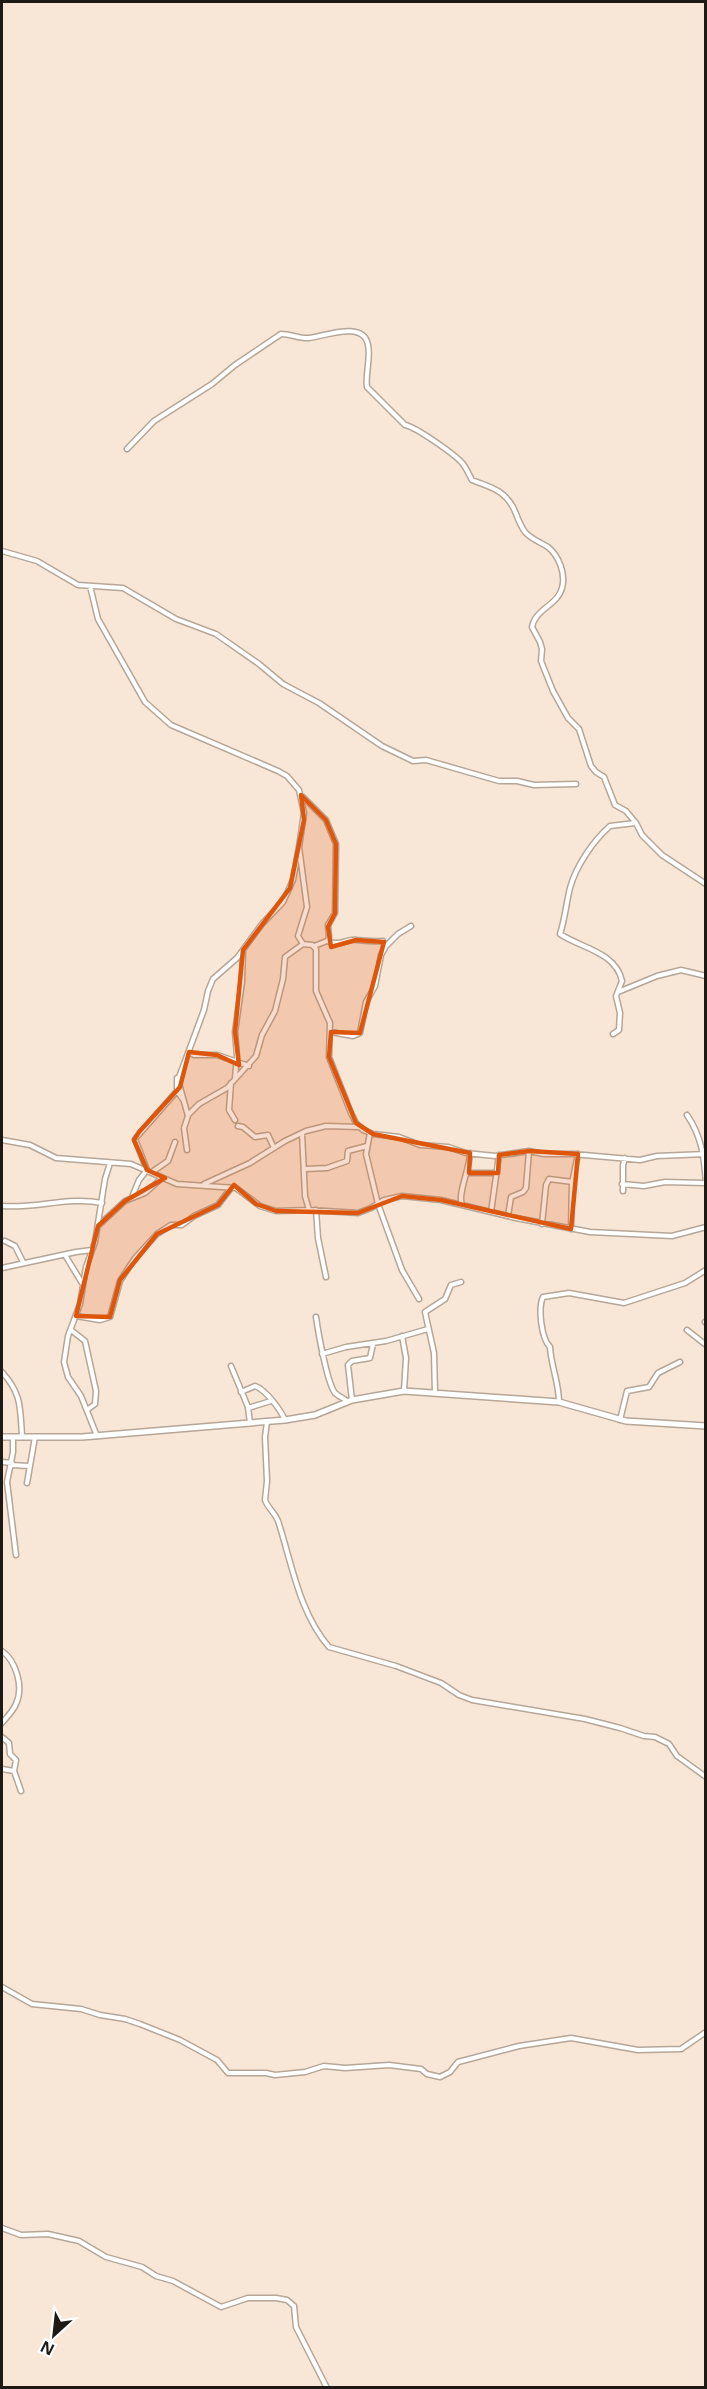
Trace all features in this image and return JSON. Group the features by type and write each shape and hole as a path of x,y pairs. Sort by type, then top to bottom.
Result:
{"street":[{"path":"127,449 154,421 212,384 281,334 309,338 342,332 360,333 366,338 369,347 367,387 405,425 412,426 434,439 463,464 472,480 490,485 502,494 514,509 526,533 549,548 561,564 562,589 534,621 532,627 542,649 541,661 563,709 579,729 593,770 604,777 615,805 626,811 642,835 662,855 705,884"},
{"path":"2,551 37,561 78,585 123,588 176,619 216,634 273,674 283,684 319,703 381,746 413,761 426,760 499,781 517,781 534,785 576,784"},
{"path":"90,586 98,619 145,702 171,725 283,774 326,820 336,844 335,912 328,925 330,935 327,941"},
{"path":"186,1103 177,1091 176,1080 189,1052 210,984 243,950 262,924 283,902 293,880 304,813 301,795"},
{"path":"613,1034 619,1030 620,1013 616,996 622,978 614,963 560,934 570,887 590,849 610,826 636,823"},
{"path":"299,847 307,907 298,936 303,944"},
{"path":"331,1032 353,1036 360,1034 366,1002 375,986 378,964 385,948 398,934 411,926"},
{"path":"188,1150 184,1128 188,1116 199,1104 217,1095 231,1083 256,1056 262,1035 275,1011 283,979 285,957 303,944 314,946 327,941 336,944 356,940 383,941 385,948"},
{"path":"314,946 317,953 316,991 329,1018 331,1032 329,1057 342,1093 359,1127"},
{"path":"235,1078 237,1062 235,1032 242,982 243,950"},
{"path":"618,992 657,976 681,970 705,976"},
{"path":"189,1052 194,1055 217,1054 249,1066"},
{"path":"179,1075 188,1116"},
{"path":"231,1083 229,1110 235,1120"},
{"path":"147,1170 135,1139 177,1091"},
{"path":"622,1184 644,1186 665,1182 705,1183 705,1155 699,1134 687,1115"},
{"path":"238,1126 243,1127 255,1137 267,1135 274,1148"},
{"path":"203,1184 250,1163 300,1134 326,1126 359,1127 370,1133 396,1136 420,1145 448,1147 470,1153 499,1155 529,1151 640,1160 657,1156 705,1155"},
{"path":"370,1133 367,1146 368,1164 378,1204 402,1270 419,1299"},
{"path":"300,1134 305,1169 305,1196 309,1210"},
{"path":"2,1140 30,1145 56,1158 131,1164 177,1184 232,1187 239,1189 253,1202 276,1211 316,1210 358,1213 384,1200 402,1196 441,1200 542,1224 617,1234 672,1236 705,1227"},
{"path":"152,1173 168,1161 175,1142"},
{"path":"305,1169 340,1165 348,1160 348,1151 367,1146"},
{"path":"508,1216 511,1197 523,1192 526,1188 529,1151"},
{"path":"462,1205 460,1197 470,1153"},
{"path":"571,1229 573,1182 578,1154"},
{"path":"491,1212 499,1155"},
{"path":"623,1191 625,1158"},
{"path":"98,1436 66,1369 65,1349 80,1304 110,1163"},
{"path":"132,1197 139,1180 147,1170"},
{"path":"467,1173 497,1173"},
{"path":"98,1226 132,1197 145,1193 162,1178"},
{"path":"542,1224 546,1185 549,1179 573,1182"},
{"path":"76,1317 100,1320 110,1317 120,1281 135,1258 157,1234 171,1225 182,1225 194,1216 218,1205 232,1187"},
{"path":"2,1206 32,1206 84,1201 102,1203"},
{"path":"316,1210 318,1238 326,1277"},
{"path":"5,1241 15,1246 23,1262"},
{"path":"2,1268 92,1250"},
{"path":"65,1255 83,1284"},
{"path":"559,1402 559,1387 553,1373 550,1346 544,1337 540,1307 543,1297 569,1293 591,1295 608,1301 627,1302 685,1283 705,1270"},
{"path":"435,1393 434,1353 424,1314 427,1309 442,1302 451,1285 461,1282"},
{"path":"316,1317 322,1354 334,1392 349,1401"},
{"path":"322,1354 346,1347 374,1344 428,1329"},
{"path":"71,1330 86,1341 94,1379 96,1402 87,1410"},
{"path":"687,1330 705,1345"},
{"path":"402,1336 406,1358 404,1391"},
{"path":"349,1401 348,1365 352,1361 370,1358 374,1344"},
{"path":"620,1419 627,1391 649,1387 658,1373 680,1362"},
{"path":"231,1366 248,1408 250,1424"},
{"path":"2,1372 13,1384 17,1393 22,1436"},
{"path":"241,1392 256,1386 265,1392 270,1401 280,1409 285,1420"},
{"path":"2,1437 98,1436 285,1420 315,1415 349,1401 404,1391 559,1402 620,1419 705,1426"},
{"path":"248,1408 270,1401"},
{"path":"267,1422 265,1500 279,1521 286,1552 310,1618 320,1637 329,1647 415,1673 441,1683 459,1695 472,1700 585,1719 642,1736 655,1737 669,1744 677,1756 705,1777"},
{"path":"13,1437 11,1464 6,1482 16,1555"},
{"path":"27,1483 35,1437"},
{"path":"2,1462 29,1466"},
{"path":"2,1651 11,1660 19,1691 16,1704 2,1723"},
{"path":"2,1737 9,1743 10,1754 16,1760 14,1772 21,1791"},
{"path":"2,1769 14,1772"},
{"path":"2,1987 32,2004 81,2009 140,2024 180,2040 217,2060 228,2073 276,2075 305,2072 324,2066 345,2068 377,2065 421,2069 427,2074 440,2077 450,2073 456,2064 462,2061 550,2040 574,2038 638,2050 681,2049 705,2032"},
{"path":"2,2228 21,2235 48,2234 76,2240 106,2257 142,2267 221,2307 250,2298 287,2300 294,2306 296,2327 327,2388"}],"highlighted area":[{"path":"301,795 326,820 336,844 335,913 328,927 331,947 356,940 384,942 360,1033 331,1032 329,1057 356,1123 373,1134 470,1153 469,1173 498,1173 499,1155 529,1151 578,1154 571,1229 441,1200 402,1196 358,1213 276,1211 256,1204 234,1185 218,1205 157,1234 120,1280 110,1317 76,1316 98,1226 125,1201 165,1178 147,1170 134,1140 180,1087 189,1052 217,1055 239,1065 235,1032 243,950 290,888 304,820"}]}
